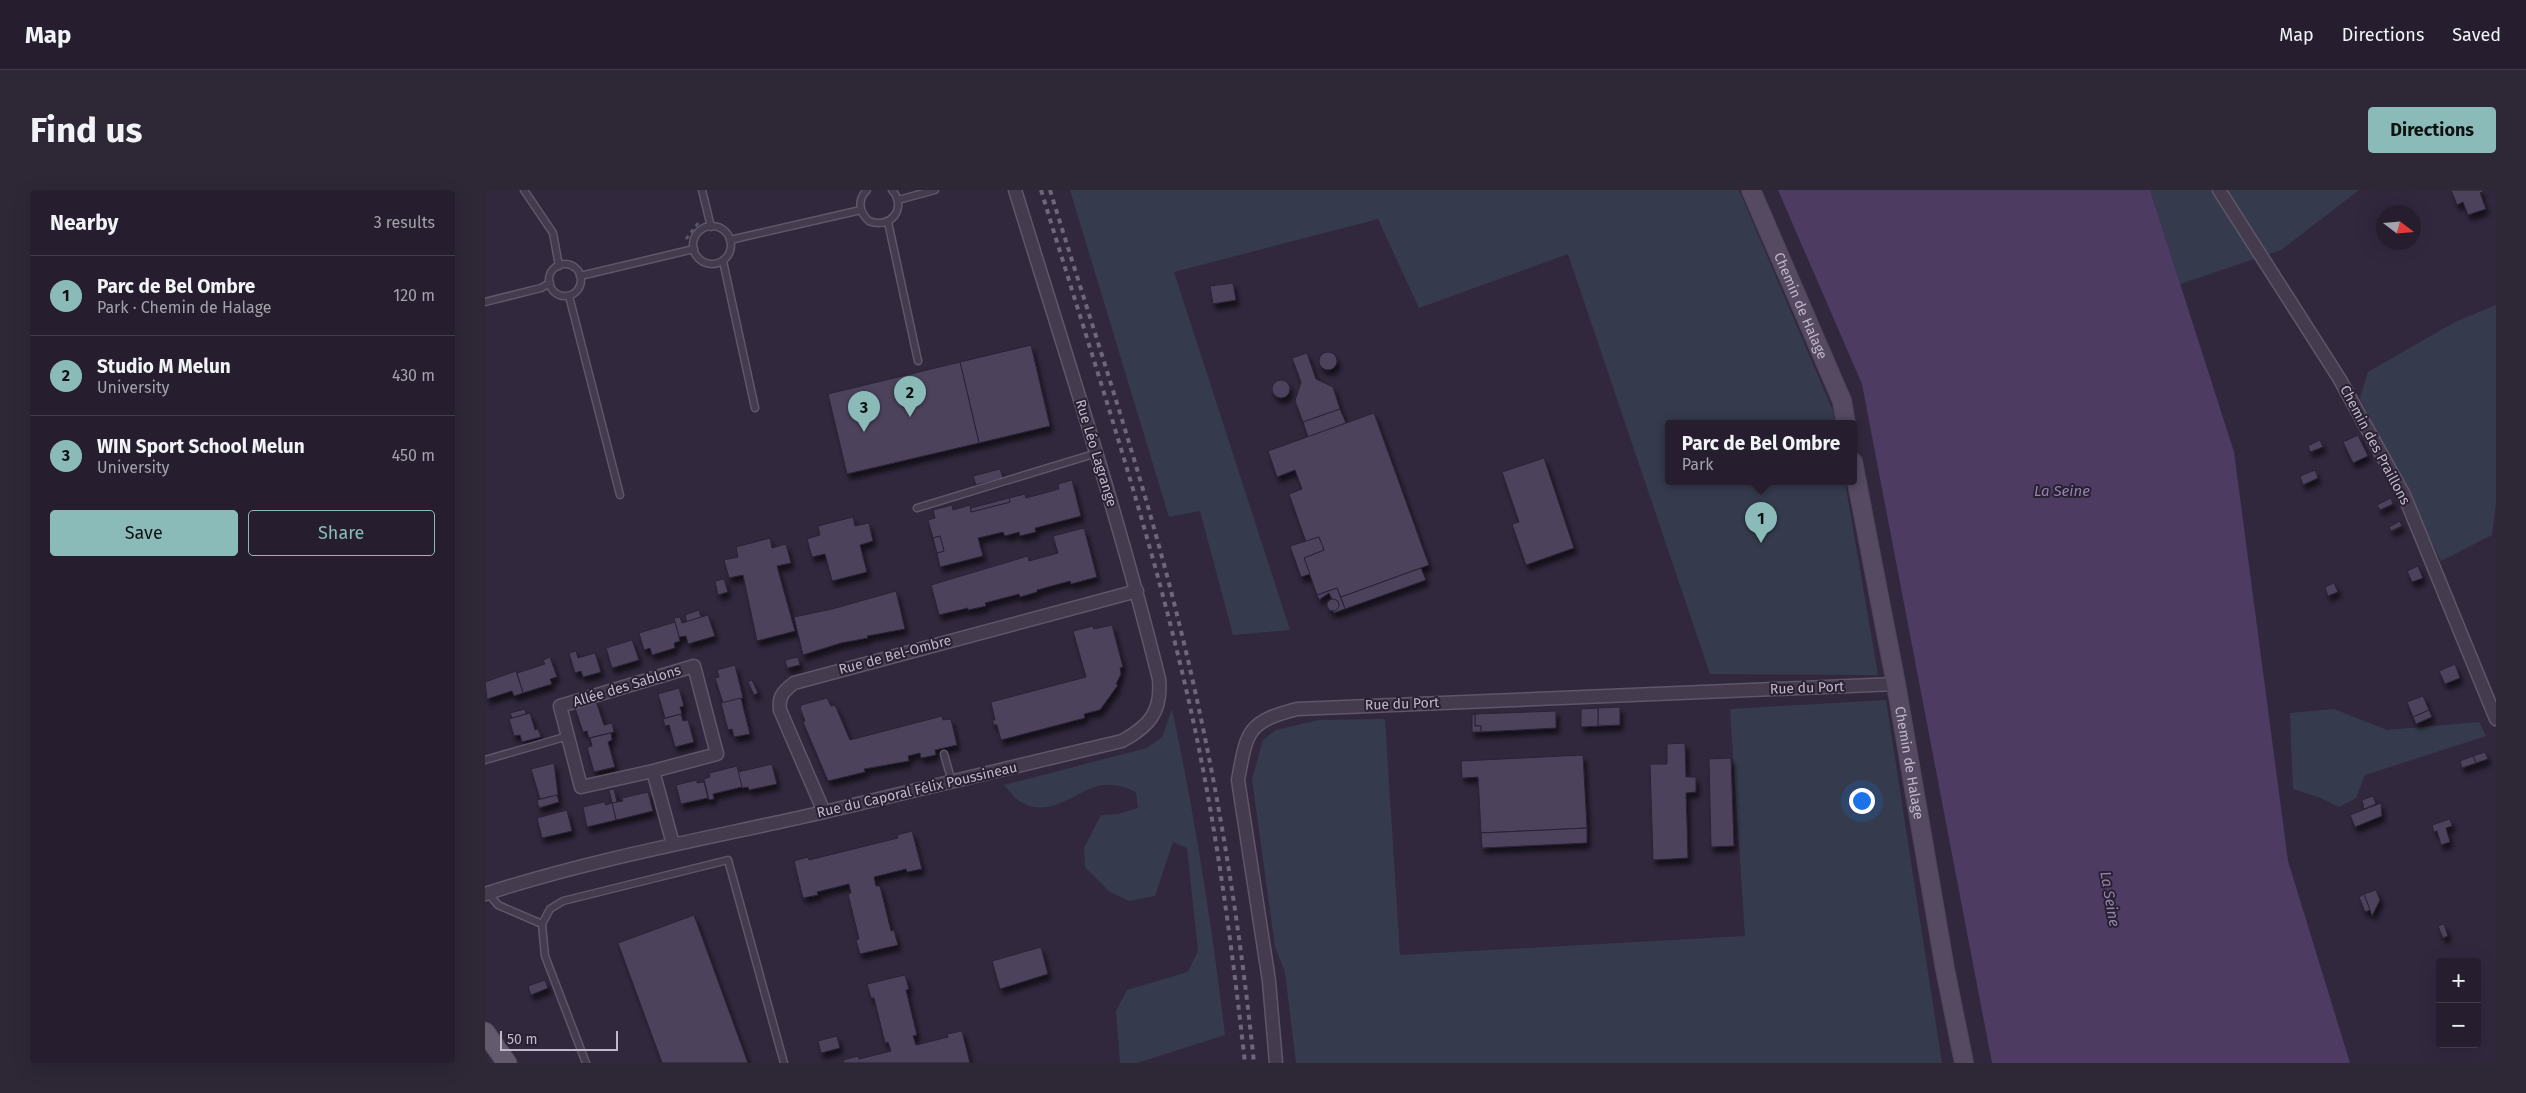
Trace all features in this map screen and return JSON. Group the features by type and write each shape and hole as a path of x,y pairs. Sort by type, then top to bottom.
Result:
{"main road":[{"path":"485,1032 507,1063"}],"street":[{"name":"Rue Léo Lagrange","path":"1015,190 1097,453 1137,591 1159,679 1160,693 1152,718"},
{"name":"Chemin de Halage","path":"1751,190 1842,402 1845,420"},
{"name":"Chemin des Praillons","path":"2219,190 2339,378 2404,495 2496,719"},
{"name":"Chemin de Halage","path":"1857,483 1896,684 1945,969 1964,1063"},
{"name":"Rue de Bel-Ombre","path":"823,812 780,710 779,701 782,692 794,683 1137,591"},
{"name":"Allée des Sablons","path":"693,666 717,754 653,771 581,788 560,706 693,666"},
{"name":"Rue du Port","path":"1276,1063 1269,980 1238,780 1243,754 1251,731 1268,716 1297,709 1896,684"},
{"name":"Rue du Caporal Félix Poussineau","path":"486,894 513,884 673,844 823,812 1122,740 1140,731 1152,718"},
{"path":"653,771 673,844"}],"lane":[{"path":"525,190 553,233 559,266"},
{"path":"702,190 711,227"},
{"path":"867,190 861,198 861,210 869,221 881,224 888,222 897,213 898,200 892,190"},
{"path":"898,200 935,190"},
{"path":"730,240 861,210"},
{"path":"888,222 918,361"},
{"path":"711,227 723,230 730,240 730,252 723,261 711,264 705,263 691,250 699,232 711,227"},
{"path":"580,276 691,250"},
{"path":"723,261 755,408"},
{"path":"485,302 541,288 549,283 551,272 559,266 574,267 580,276 580,286 574,294 569,296 559,295 549,283"},
{"path":"569,296 620,495"},
{"path":"917,508 1097,453"},
{"path":"485,760 568,736"},
{"path":"944,754 951,782"},
{"path":"586,1063 545,956 542,924 550,909 563,901 728,860 784,1063"},
{"path":"486,894 498,905 542,924"}],"path":[{"path":"691,250 686,240 699,222 697,214"}],"shaded area":[{"path":"1070,190 1739,190 1833,411 1834,420 1665,420 1665,485 1846,485 1878,675 1710,674 1568,254 1419,308 1378,219 1174,272 1290,630 1233,635 1200,511 1169,517"},
{"path":"2150,190 2359,190 2281,250 2180,284"},
{"path":"2496,305 2496,503 2492,535 2441,561 2360,398 2368,372 2455,322"},
{"path":"1886,700 1942,1063 1296,1063 1285,972 1275,947 1252,779 1263,740 1276,730 1319,720 1385,719 1400,955 1745,936 1730,709"},
{"path":"1172,709 1202,872 1225,1035 1137,1063 1120,1063 1116,1011 1127,990 1188,972 1198,951 1187,848 1173,842 1155,896 1129,901 1110,892 1085,867 1084,848 1101,815 1118,814 1138,808 1136,792 1120,786 1103,785 1084,791 1054,805 1034,807 1020,802 1004,785 1147,748 1162,737"},
{"path":"2334,709 2387,730 2479,722 2486,736 2365,775 2356,798 2339,807 2321,798 2293,789 2290,713"}],"water":[{"name":"La Seine","path":"1778,190 2150,190 2234,452 2288,861 2350,1063 1992,1063 1862,384"}],"building":[{"path":"2451,190 2483,190 2480,193 2486,209 2468,215 2463,202 2457,205"},
{"path":"1233,283 1236,300 1213,304 1210,286"},
{"path":"1031,345 1050,426 979,443 960,362"},
{"path":"1324,352 1332,352 1337,357 1335,368 1324,370 1319,365 1319,357"},
{"path":"1307,353 1316,379 1333,387 1340,409 1303,422 1295,401 1301,382 1292,358"},
{"path":"960,362 979,443 847,474 828,394"},
{"path":"1277,380 1285,380 1290,385 1288,396 1277,398 1272,393 1272,385"},
{"path":"1340,409 1346,423 1308,437 1303,422"},
{"path":"1374,413 1429,565 1341,597 1337,588 1317,595 1304,558 1324,550 1319,537 1306,542 1289,494 1302,489 1295,470 1277,477 1268,451"},
{"path":"2358,435 2368,456 2353,463 2343,442"},
{"path":"2320,440 2323,447 2310,452 2308,446"},
{"path":"1544,458 1574,548 1526,565 1512,524 1519,522 1502,472"},
{"path":"1000,469 1003,478 976,485 973,476"},
{"path":"2315,470 2318,478 2303,485 2300,476"},
{"path":"1072,480 1081,516 1035,528 1036,532 1020,536 1019,532 1005,536 1003,532 978,538 983,556 940,567 937,553 944,551 940,536 933,538 928,520 935,518 933,510 952,505 953,510 970,505 971,512 1010,502 1009,498 1025,494 1026,498 1059,489 1058,484"},
{"path":"1009,498 1010,502 971,512 971,508"},
{"path":"2391,498 2393,504 2380,510 2377,505"},
{"path":"853,517 855,526 869,523 873,541 860,545 867,572 832,581 825,554 812,557 807,539 820,535 818,526"},
{"path":"2400,521 2402,526 2391,531 2389,527"},
{"path":"1084,528 1097,577 1071,584 1070,581 1020,597 1019,594 985,603 986,606 939,615 931,585 1028,556 1029,561 1058,553 1053,536"},
{"path":"940,536 944,551 937,553 933,538"},
{"path":"1319,537 1324,550 1304,558 1310,574 1301,577 1290,546"},
{"path":"770,538 772,548 786,544 791,563 777,566 795,631 757,641 743,575 729,578 724,560 738,557 736,547"},
{"path":"2418,566 2423,578 2412,582 2407,571"},
{"path":"1421,568 1426,580 1345,609 1341,597"},
{"path":"724,579 728,592 718,595 715,581"},
{"path":"2334,583 2338,592 2328,596 2325,587"},
{"path":"1337,588 1345,609 1334,613 1333,610 1339,606 1338,601 1332,599 1329,593 1319,600 1317,595"},
{"path":"896,591 905,629 867,636 868,638 841,643 803,655 794,617 832,609"},
{"path":"1333,599 1339,605 1333,611 1327,605"},
{"path":"699,610 701,617 687,622 685,615"},
{"path":"708,615 715,636 688,644 686,636 679,637 674,618 680,617 682,623"},
{"path":"675,622 680,641 674,643 675,648 652,655 650,648 644,650 639,633"},
{"path":"1112,625 1123,667 1120,668 1121,674 1116,684 1118,685 1100,710 1084,714 1085,718 1001,740 997,725 994,725 992,720 995,720 991,702 1086,677 1073,631 1093,626 1094,629"},
{"path":"632,640 639,660 612,668 606,648"},
{"path":"576,651 578,658 595,653 601,672 583,677 581,671 575,673 569,653"},
{"path":"550,657 557,677 550,679 552,684 523,693 517,673 545,664 543,660"},
{"path":"798,657 800,665 787,668 785,660"},
{"path":"2455,664 2460,678 2445,684 2439,671"},
{"path":"735,665 743,698 723,703 715,678 719,677 717,670"},
{"path":"516,671 523,693 514,696 512,691 487,699 485,682"},
{"path":"752,680 758,693 754,695 748,682"},
{"path":"679,688 684,706 680,707 682,714 665,718 658,694"},
{"path":"2423,696 2429,710 2413,717 2407,702"},
{"path":"741,698 750,734 734,737 732,729 728,730 721,703"},
{"path":"827,698 831,706 835,705 850,740 942,716 943,720 951,719 957,745 935,750 936,755 921,758 920,753 908,756 909,761 864,769 865,772 828,781 803,722 805,721 800,708 801,705"},
{"path":"596,701 604,725 612,723 614,732 589,738 587,731 583,732 575,708"},
{"path":"1620,707 1620,725 1598,726 1598,708"},
{"path":"1598,708 1598,726 1581,727 1581,709"},
{"path":"525,709 526,714 512,718 510,713"},
{"path":"2429,710 2432,717 2416,724 2413,717"},
{"path":"1556,711 1556,728 1481,732 1481,726 1475,726 1475,714"},
{"path":"530,713 535,730 538,729 541,737 522,742 520,735 514,736 509,719"},
{"path":"681,714 683,721 688,720 694,742 675,747 669,725 665,726 663,719"},
{"path":"1475,714 1475,726 1481,726 1481,732 1472,732 1472,715"},
{"path":"611,733 612,740 608,742 615,767 594,772 587,747 592,746 590,738"},
{"path":"1685,743 1686,777 1696,777 1696,792 1686,793 1688,858 1653,860 1650,764 1667,764 1667,744"},
{"path":"2485,752 2488,759 2476,763 2473,756"},
{"path":"1583,755 1587,828 1481,833 1478,777 1462,778 1461,761"},
{"path":"2473,756 2476,763 2462,768 2460,761"},
{"path":"1731,758 1734,846 1711,847 1709,759"},
{"path":"554,763 558,795 540,799 531,769"},
{"path":"772,764 777,784 749,790 748,787 742,788 738,772"},
{"path":"737,766 742,787 713,794 714,799 709,800 704,779 710,777 709,773"},
{"path":"697,780 697,783 704,782 708,798 681,804 676,785"},
{"path":"614,789 617,802 612,803 609,790"},
{"path":"648,792 653,811 616,820 612,803 623,801 622,798"},
{"path":"557,795 559,802 539,808 537,800"},
{"path":"2373,796 2376,804 2364,809 2362,800"},
{"path":"604,802 606,805 612,803 616,820 587,827 583,807"},
{"path":"2381,803 2382,816 2355,827 2350,815"},
{"path":"567,810 572,831 542,838 537,818"},
{"path":"2450,819 2452,826 2446,828 2450,842 2441,845 2437,831 2434,832 2432,825"},
{"path":"1587,828 1587,843 1482,848 1481,833"},
{"path":"912,831 922,869 907,872 906,869 874,877 876,886 880,886 891,931 894,930 898,945 860,954 856,940 859,939 848,894 851,893 849,884 817,892 818,895 803,898 794,861 808,857 809,860 898,838 897,835"},
{"path":"2376,890 2380,900 2372,916 2364,894"},
{"path":"2364,894 2370,910 2365,912 2359,897"},
{"path":"694,915 748,1063 662,1063 618,943"},
{"path":"2444,924 2448,936 2443,938 2438,926"},
{"path":"1041,947 1048,974 1000,989 992,961"},
{"path":"905,975 909,989 906,990 917,1035 913,1036 916,1045 948,1037 947,1034 962,1031 970,1063 844,1063 843,1060 858,1056 859,1059 891,1051 888,1042 885,1043 874,998 871,998 867,984"},
{"path":"545,980 548,988 531,995 528,986"},
{"path":"837,1036 840,1048 821,1053 818,1041"}],"railway":[{"path":"1041,190 1137,503 1172,629 1187,693 1214,831 1245,1063"},
{"path":"1050,190 1152,520 1194,684 1216,792 1234,900 1254,1063"}],"place":[{"name":"Studio M Melun","path":"910,417"},
{"name":"WIN Sport School Melun","path":"864,432"},
{"name":"Parc de Bel Ombre","path":"1761,543"}]}
